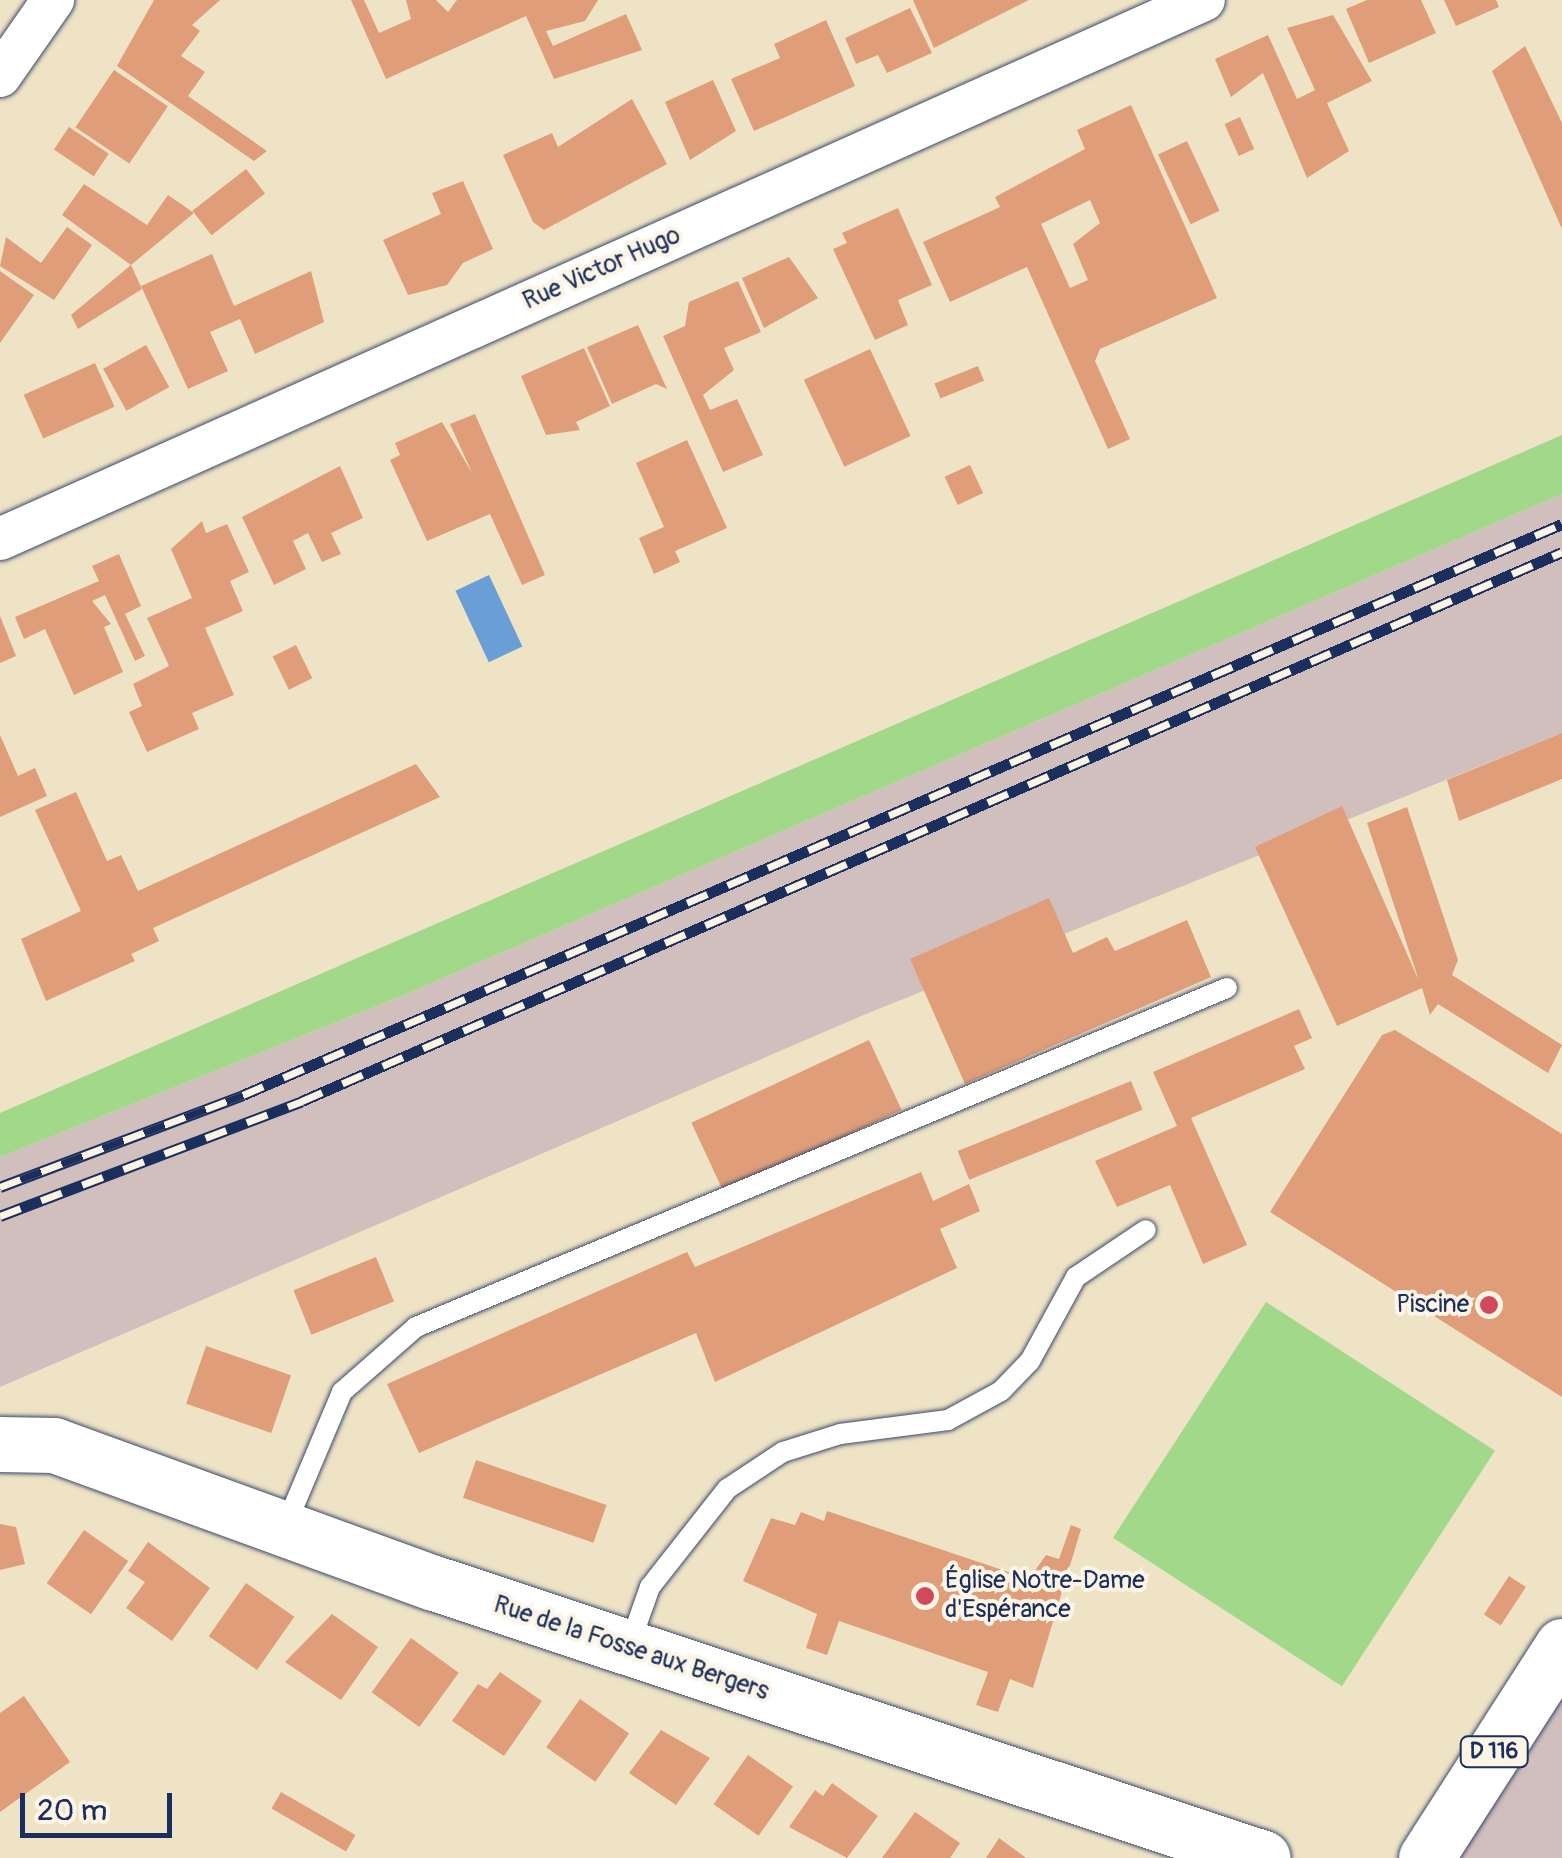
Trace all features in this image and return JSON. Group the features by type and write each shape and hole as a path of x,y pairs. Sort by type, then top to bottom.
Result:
{"street":[{"name":"Rue Victor Hugo","path":"0,539 1204,0"},
{"path":"0,76 44,4"},
{"name":"Rue de la Fosse aux Bergers","path":"0,1444 54,1445 628,1648 1263,1858"},
{"name":"D 116","path":"1426,1858 1561,1650"}],"lane":[{"path":"284,1529 342,1392 416,1328 1227,988"},
{"path":"628,1648 650,1587 726,1489 783,1452 840,1434 948,1420 1000,1391 1030,1361 1076,1278 1146,1230"}],"shaded area":[{"path":"1562,494 1562,733 866,1014 0,1387 0,1157 397,998"},
{"path":"1562,1646 1562,1858 1426,1858"}],"green space":[{"path":"1562,435 1562,494 397,998 0,1157 0,1113"},
{"path":"1266,1302 1495,1451 1342,1686 1113,1538"}],"water":[{"path":"489,575 522,647 489,662 455,591"}],"building":[{"path":"154,0 220,0 192,25 200,31 181,56 205,72 188,96 267,151 254,161 117,66"},
{"path":"351,0 364,0 379,33 411,19 406,0 436,0 448,12 457,0 598,0 585,21 546,31 553,46 626,14 642,50 554,79 526,16 386,79"},
{"path":"913,0 1029,0 934,48"},
{"path":"1367,0 1421,0 1436,33 1369,63 1346,9"},
{"path":"1444,0 1496,0 1499,7 1456,26"},
{"path":"910,8 932,53 887,73 878,55 856,64 845,38"},
{"path":"1333,15 1372,81 1327,103 1349,151 1307,178 1263,73 1231,97 1215,59 1268,35 1297,99 1315,90 1287,28"},
{"path":"826,20 855,86 754,131 731,79 780,58 774,44"},
{"path":"1525,46 1562,123 1562,229 1492,71"},
{"path":"114,70 168,106 129,164 75,127"},
{"path":"713,80 736,131 690,160 665,102"},
{"path":"632,99 667,164 544,230 533,222 503,155 552,133 558,147"},
{"path":"1131,105 1217,298 1100,349 1095,361 1130,439 1108,449 1027,267 950,302 923,242 1000,207 995,197 1085,149 1077,130","holes":["1090,200 1100,223 1073,244 1088,280 1070,288 1041,224"]},
{"path":"1240,117 1254,149 1239,156 1224,124"},
{"path":"69,127 109,154 94,176 54,149"},
{"path":"1187,141 1220,211 1191,224 1158,155"},
{"path":"246,169 265,193 212,235 192,211"},
{"path":"463,181 493,249 463,263 447,285 408,295 383,240 441,214 432,193"},
{"path":"84,184 147,225 168,195 194,213 131,265 62,215"},
{"path":"898,208 932,285 898,300 908,325 875,340 833,249 847,243 842,233"},
{"path":"67,227 92,245 54,300 0,266 6,237 41,263"},
{"path":"212,254 234,306 311,271 324,322 255,354 240,319 210,332 228,371 188,389 141,286"},
{"path":"789,257 818,298 764,328 742,278"},
{"path":"131,265 142,289 78,329 71,315"},
{"path":"0,271 34,295 0,343"},
{"path":"738,281 761,332 724,348 734,370 703,395 710,410 737,399 763,455 723,472 663,336 685,326 689,302"},
{"path":"638,325 667,389 656,384 612,404 587,347"},
{"path":"146,345 169,387 126,411 103,369"},
{"path":"584,348 610,406 576,422 580,430 546,435 521,376"},
{"path":"870,349 911,436 844,467 804,380"},
{"path":"95,363 115,407 43,439 24,395"},
{"path":"978,366 984,381 940,398 934,384"},
{"path":"475,414 545,575 522,585 490,514 427,541 390,460 400,455 395,443 442,422 472,473 450,424"},
{"path":"687,440 727,528 675,551 680,562 654,574 639,538 664,527 636,463"},
{"path":"970,465 983,493 958,505 945,477"},
{"path":"340,466 363,518 331,533 341,554 322,562 308,533 293,541 306,569 274,585 242,517"},
{"path":"202,521 206,533 227,524 249,572 230,581 243,611 205,628 234,695 192,713 199,729 147,752 129,712 142,706 133,684 169,666 147,618 192,598 171,549"},
{"path":"119,554 141,606 125,614 145,656 135,661 105,595 92,601 111,624 104,627 123,672 74,695 45,629 24,639 15,617 99,581 92,566"},
{"path":"0,616 16,656 0,663"},
{"path":"296,645 312,678 289,690 273,656"},
{"path":"1562,733 1562,779 1459,821 1447,780"},
{"path":"0,735 18,776 35,768 47,796 0,817"},
{"path":"416,764 440,797 153,928 159,941 131,954 135,961 46,1001 21,939 81,911 35,810 76,792 107,861 121,855 138,891"},
{"path":"1342,806 1419,981 1367,823 1407,807 1458,960 1452,975 1562,1045 1548,1073 1438,1004 1430,1015 1422,988 1337,1026 1255,847"},
{"path":"1049,898 1073,953 1107,937 1115,951 1187,920 1211,977 965,1084 910,959"},
{"path":"1299,1009 1312,1038 1294,1046 1305,1069 1191,1118 1247,1245 1203,1264 1170,1185 1117,1207 1095,1161 1177,1126 1153,1072"},
{"name":"Piscine","path":"1395,1030 1562,1134 1562,1397 1270,1212 1382,1035"},
{"path":"869,1040 902,1110 724,1193 691,1123"},
{"path":"1131,1081 1143,1110 969,1180 958,1151"},
{"path":"921,1172 933,1201 969,1184 980,1211 940,1229 957,1268 715,1382 696,1333 419,1453 387,1384 687,1252 695,1267"},
{"path":"376,1257 394,1302 311,1335 293,1290"},
{"path":"206,1346 291,1375 271,1433 186,1404"},
{"path":"476,1460 606,1505 593,1543 463,1498"},
{"name":"Église Notre-Dame d'Espérance","path":"827,1511 1029,1579 1046,1555 1059,1559 1071,1525 1081,1529 1033,1688 1010,1679 998,1712 976,1705 988,1672 839,1621 827,1655 806,1648 817,1614 743,1581 771,1518 795,1525 801,1512 824,1521"},
{"path":"0,1524 16,1527 25,1564 0,1570"},
{"path":"84,1530 128,1561 91,1614 47,1583"},
{"path":"148,1542 210,1588 172,1641 126,1608 145,1582 128,1571"},
{"path":"1509,1576 1526,1587 1501,1625 1484,1615"},
{"path":"246,1583 294,1617 257,1670 209,1636"},
{"path":"332,1614 378,1647 341,1700 285,1662"},
{"path":"411,1638 459,1673 419,1727 372,1692"},
{"path":"500,1672 542,1701 504,1756 452,1721 478,1684 487,1689"},
{"path":"24,1696 70,1762 0,1812 0,1713"},
{"path":"580,1699 629,1733 595,1782 546,1747"},
{"path":"661,1730 710,1758 676,1805 629,1773"},
{"path":"748,1755 793,1787 759,1836 714,1804"},
{"path":"832,1783 878,1816 847,1858 789,1827 815,1790 823,1796"},
{"path":"281,1792 355,1835 346,1851 272,1808"},
{"path":"915,1812 960,1843 950,1858 882,1858"},
{"path":"999,1838 1026,1858 986,1858"}],"railway":[{"path":"0,1187 243,1095 1562,524"},
{"path":"0,1216 302,1101 1562,552"}],"place":[{"name":"Piscine","path":"1489,1305"},
{"name":"Église Notre-Dame d'Espérance","path":"925,1596"}]}
